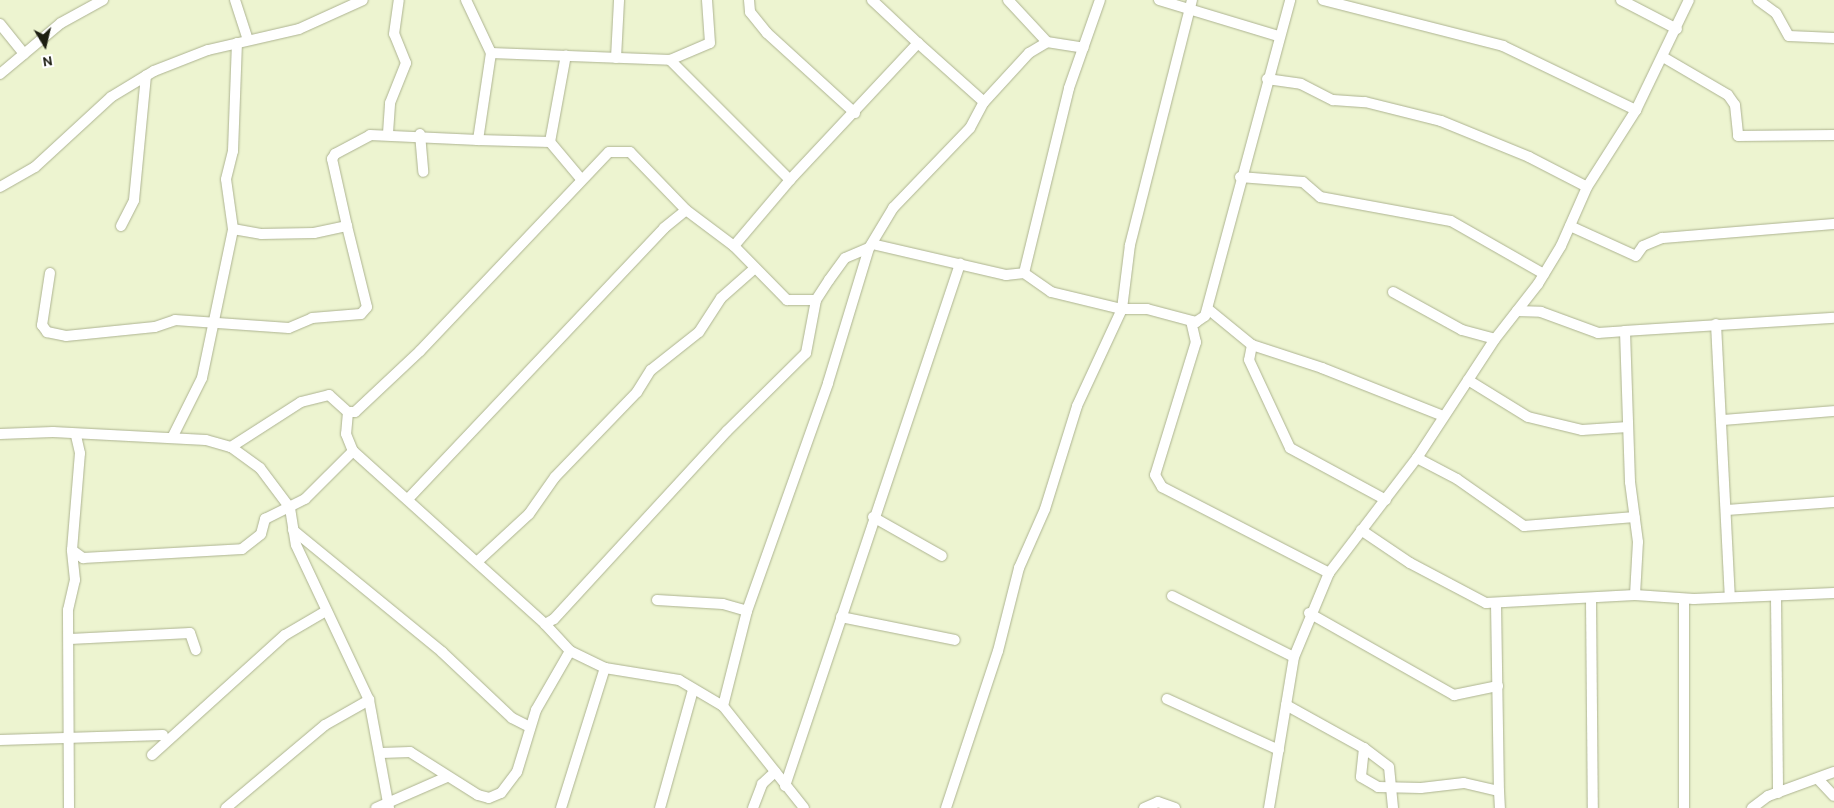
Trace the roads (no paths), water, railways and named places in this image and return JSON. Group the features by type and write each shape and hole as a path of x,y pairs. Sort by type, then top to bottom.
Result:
{"street":[{"path":"0,74 61,23 103,0"},
{"path":"235,0 248,40"},
{"path":"0,186 35,167 111,97 146,76 237,43 299,29 363,0"},
{"path":"388,133 390,103 406,63 394,34 399,0"},
{"path":"466,0 492,53 478,140"},
{"path":"616,58 619,0"},
{"path":"492,53 670,60 710,43 707,0"},
{"path":"750,0 750,12 767,33 855,113"},
{"path":"872,0 984,102"},
{"path":"1008,0 1047,42 1084,48"},
{"path":"1024,273 1069,88 1100,0"},
{"path":"1159,0 1191,3 1278,36"},
{"path":"545,624 570,603 727,431 806,353 816,300 845,258 871,246 1006,274 1024,273 1051,292 1122,308 1147,309 1191,321 1201,320 1208,309 1266,79 1290,0"},
{"path":"1324,0 1504,46 1636,110"},
{"path":"1620,0 1678,29"},
{"path":"1269,808 1294,657 1309,613 1329,572 1417,458 1495,339 1544,274 1570,226 1587,187 1636,110 1678,29 1689,0"},
{"path":"1758,0 1776,13 1789,36 1834,38"},
{"path":"946,808 998,651 1019,568 1045,509 1077,406 1122,308 1130,245 1156,157 1191,3"},
{"path":"0,24 24,54"},
{"path":"723,706 747,611 828,382 871,246 893,208 970,128 984,102 1029,53 1047,42"},
{"path":"172,438 202,378 233,229 226,179 234,143 237,43"},
{"path":"734,246 790,180 855,113 918,43"},
{"path":"550,142 566,55"},
{"path":"1663,56 1728,95 1736,105 1738,136 1834,135"},
{"path":"670,60 790,180"},
{"path":"121,226 134,200 146,76"},
{"path":"1266,79 1301,84 1332,100 1365,102 1441,121 1529,156 1587,187"},
{"path":"50,273 42,325 47,332 66,336 155,327 175,320 289,328 312,318 361,314 368,307 366,288 347,226 333,157 370,135 388,133 420,134 478,140 550,142 581,179"},
{"path":"420,134 423,172"},
{"path":"231,446 301,402 329,395 348,412 355,412 389,382 606,154 623,150 686,210 734,246 787,300 816,300"},
{"path":"1240,177 1303,182 1320,197 1451,221 1544,274"},
{"path":"408,499 664,228 686,210"},
{"path":"1570,226 1636,256 1643,246 1662,238 1834,224"},
{"path":"233,229 261,234 306,234 347,226"},
{"path":"785,786 873,517 960,264"},
{"path":"478,561 529,514 555,476 637,392 652,370 699,332 721,298 755,268"},
{"path":"1393,292 1462,330 1495,339"},
{"path":"1208,309 1252,345 1322,368 1443,416"},
{"path":"1517,311 1541,312 1598,333 1834,318"},
{"path":"1191,321 1196,342 1155,474 1162,486 1329,572"},
{"path":"1716,324 1730,596"},
{"path":"1625,331 1628,427 1635,518 1636,595"},
{"path":"1252,345 1249,360 1290,448 1386,500"},
{"path":"1468,380 1528,417 1582,430 1628,427"},
{"path":"1722,420 1834,411"},
{"path":"348,412 346,434 353,451 478,561 545,624 570,651 606,668 679,680 723,706 804,808"},
{"path":"0,434 172,438 231,446 260,468 290,508 293,530 326,611 369,700 389,804"},
{"path":"69,808 70,639 68,610 76,580 72,550 80,453 76,436"},
{"path":"72,550 83,558 228,552 242,549 261,534 265,519 290,508 353,451"},
{"path":"1417,458 1457,478 1524,526 1635,518"},
{"path":"1727,510 1834,502"},
{"path":"873,517 942,556"},
{"path":"293,530 442,652 512,718 530,727"},
{"path":"1361,530 1410,563 1486,603 1591,599 1636,595 1684,599 1730,596 1776,597 1834,593"},
{"path":"1172,596 1294,657"},
{"path":"1776,597 1778,794"},
{"path":"1591,599 1594,808"},
{"path":"1684,599 1684,808"},
{"path":"657,600 724,604 747,611"},
{"path":"1496,603 1500,808"},
{"path":"152,755 285,635 326,611"},
{"path":"1309,613 1454,695 1498,686"},
{"path":"841,617 956,640"},
{"path":"70,639 190,633 196,650"},
{"path":"380,754 410,752 447,777 489,798 506,791 517,772 530,727 570,651"},
{"path":"561,808 606,668"},
{"path":"660,808 693,690"},
{"path":"1167,699 1279,750"},
{"path":"226,808 325,725 369,700"},
{"path":"1286,705 1364,748 1389,766 1393,788 1393,808"},
{"path":"0,740 69,736 163,735"},
{"path":"1364,748 1361,777 1378,787 1393,788 1464,783 1499,791"},
{"path":"753,808 762,784 775,772"},
{"path":"1752,808 1778,794 1834,772"},
{"path":"376,808 389,804 447,777"},
{"path":"1818,779 1834,796"},
{"path":"1144,808 1158,802 1175,808"}]}
